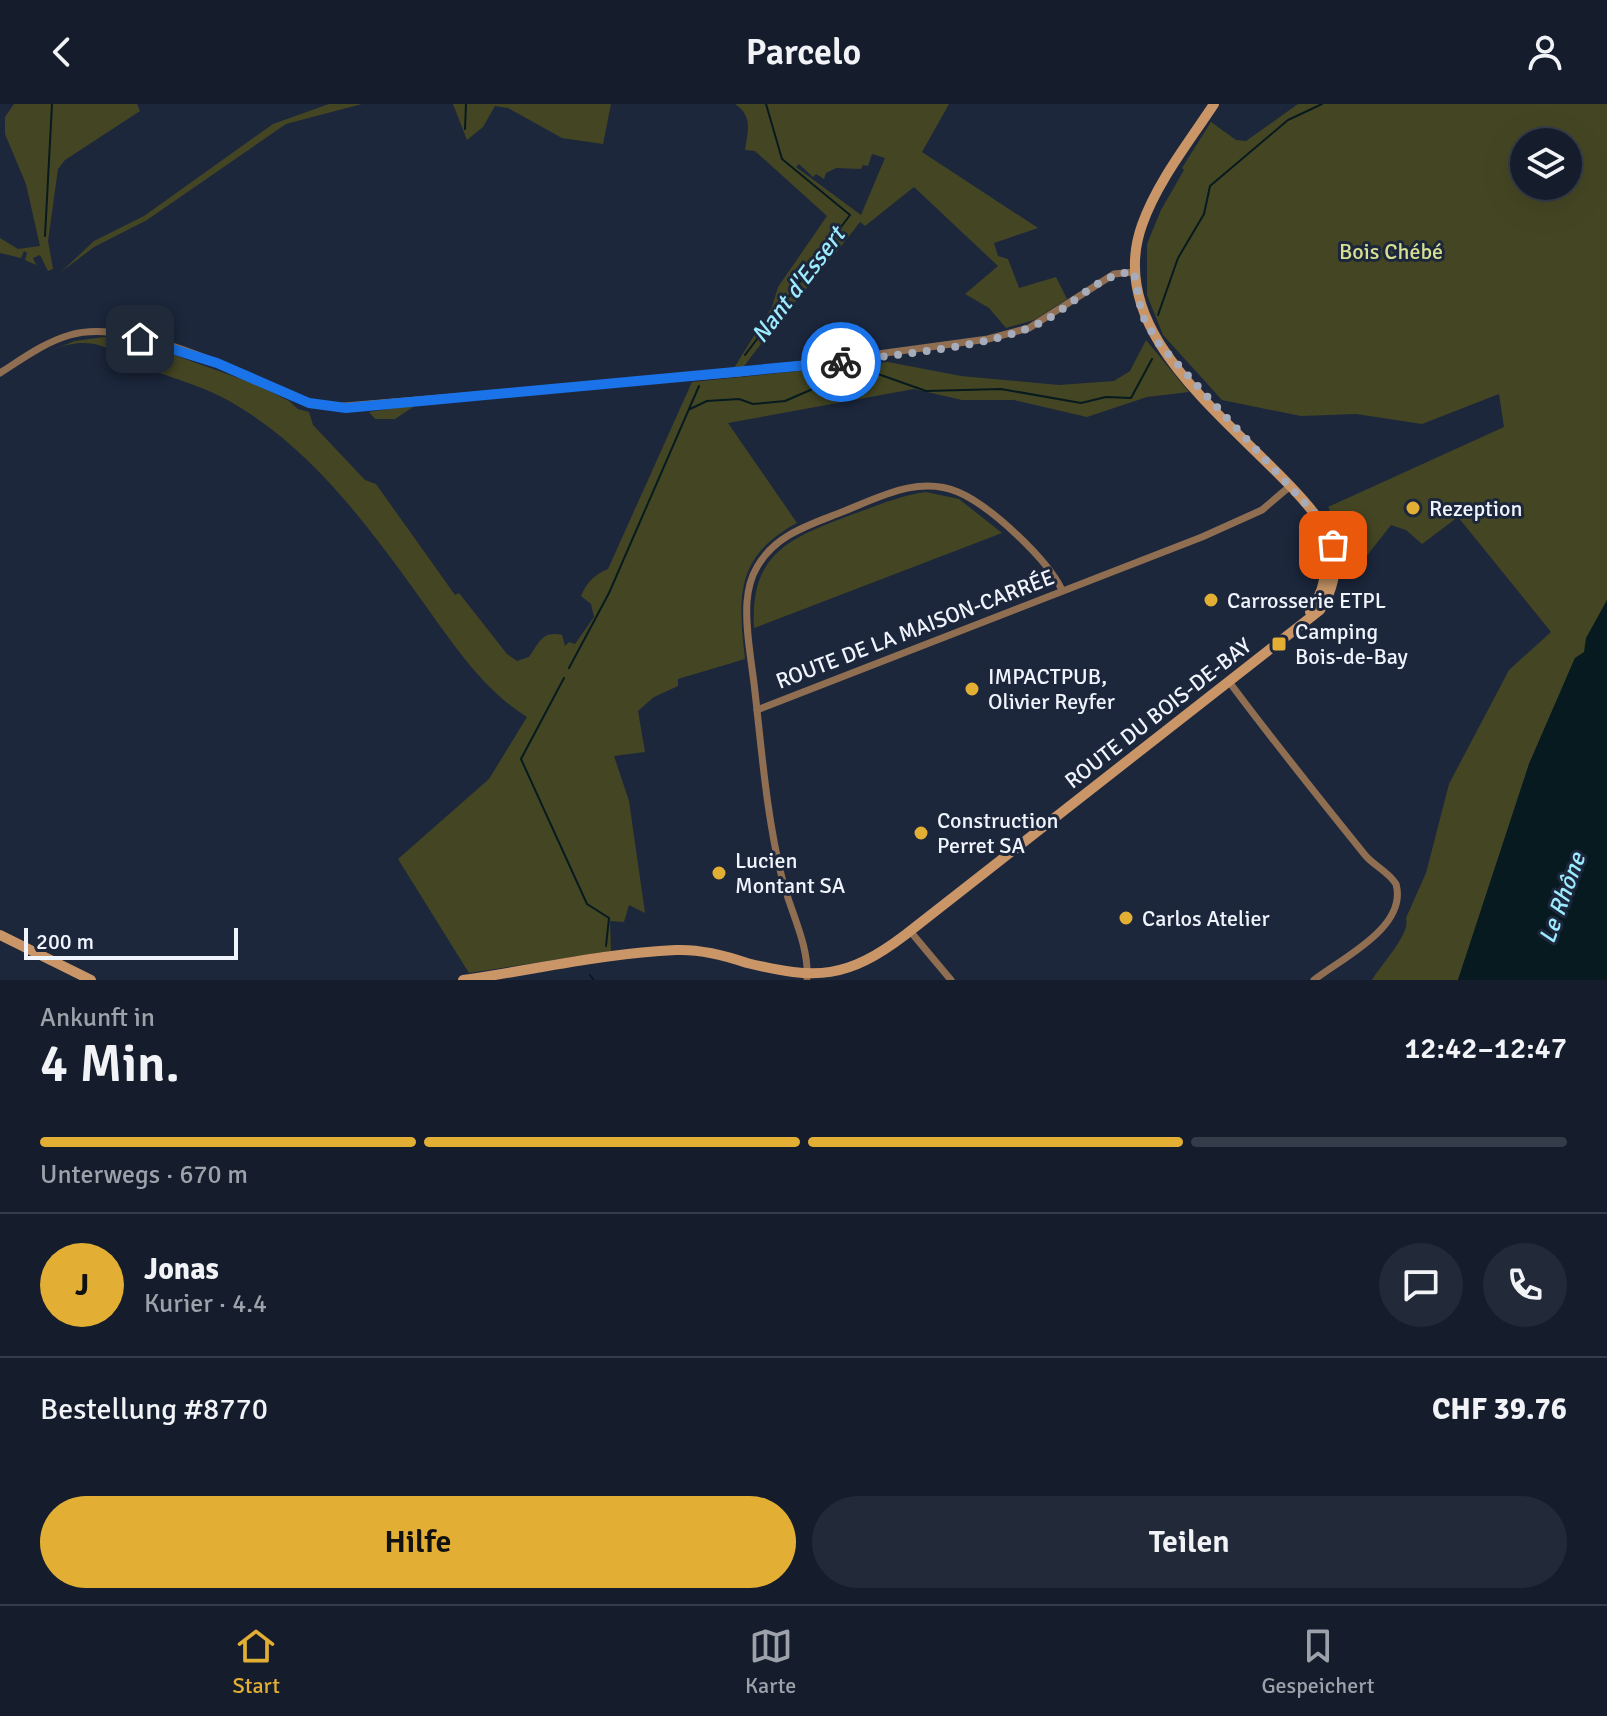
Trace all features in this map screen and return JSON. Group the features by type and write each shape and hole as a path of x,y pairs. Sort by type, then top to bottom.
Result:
{"main road":[{"name":"ROUTE DU BOIS-DE-BAY","path":"463,980 677,950 719,954 782,974 807,978 836,975 857,967 910,931 1230,683 1305,622 1328,597 1336,562 1325,528 1159,344 1142,315 1134,272 1135,251 1146,214 1214,104"},
{"path":"0,935 91,980"}],"street":[{"path":"0,373 64,337 87,331 110,332 217,363 309,403 356,407 466,394 813,366 988,339 1029,328 1114,274 1134,272"},
{"path":"757,710 747,616 750,582 775,544 816,522 904,489 930,486 952,490 980,505 1049,568 1062,590"},
{"name":"ROUTE DE LA MAISON-CARRÉE","path":"807,978 805,955 777,857 757,710 1254,514 1289,487"},
{"path":"1230,683 1303,781 1332,810 1371,862 1396,884 1398,905 1390,920 1314,980"},
{"path":"910,931 951,980"}],"green space":[{"path":"14,104 137,104 140,111 65,160 58,169 48,241 53,269 48,271 40,255 33,258 36,265 25,260 27,253 24,251 21,258 0,253 0,238 18,249 40,246 26,184 5,134 5,117"},
{"path":"329,104 362,104 286,124 147,220 94,247 61,272 94,241 144,216 273,124"},
{"path":"453,104 611,104 603,144 562,138 508,108 495,106 483,127 467,140"},
{"path":"735,104 949,104 922,152 1038,228 994,243 998,256 1008,259 1019,288 1056,277 1067,299 1034,320 1006,328 989,308 965,294 998,266 914,187 865,226 860,222 742,369 734,368 772,307 778,287 827,216 755,151 745,150 748,124","holes":["872,154 885,158 861,215 796,167 799,164 813,177 816,174 824,179 826,173 836,168 861,169 863,165 868,166"]},
{"name":"Bois Chébé","path":"1298,104 1607,104 1607,600 1584,653 1575,658 1529,764 1458,980 1372,980 1404,932 1406,918 1426,873 1449,784 1509,670 1551,632 1458,517 1422,544 1406,530 1391,525 1362,562 1354,561 1343,552 1325,513 1330,510 1328,507 1504,427 1499,394 1422,424 1356,414 1301,416 1222,400 1163,335 1147,295 1147,244 1161,210 1184,170 1182,168 1211,122 1236,140 1246,141"},
{"path":"104,337 157,349 255,384 298,409 309,412 313,425 365,480 376,484 455,595 459,593 507,654 517,661 529,657 542,639 550,634 562,635 565,646 569,642 575,644 594,617 591,604 581,596 592,580 608,569 692,382 888,362 961,376 1059,385 1114,381 1130,371 1146,340 1189,392 1147,397 1087,417 1014,400 962,400 914,389 728,423 797,523 762,549 751,564 742,597 745,659 678,679 678,686 654,697 638,711 645,752 614,756 629,801 645,913 629,905 624,922 610,921 611,951 469,973 398,859 489,779 527,717 494,691 465,660 375,537 333,486 259,420 212,392 152,370 101,346 78,343 46,352 75,341"},
{"path":"416,405 395,419 375,419 369,412"},
{"path":"926,492 959,499 1002,533 754,628 758,583 766,567 790,542 848,516"}],"water":[{"name":"Le Rhône","path":"1607,600 1607,980 1458,980 1529,764 1575,658 1584,652 1586,638"}],"waterway":[{"path":"45,236 52,104"},
{"path":"465,129 466,104"},
{"name":"Nant d'Essert","path":"745,355 850,215 782,159 766,104"},
{"path":"1158,315 1178,258 1204,214 1210,186 1288,120 1322,104"},
{"path":"690,409 707,401 739,399 753,404 785,401 861,368 926,391 1001,389 1081,403 1106,397 1131,398 1152,359"},
{"path":"569,668 609,593 699,386"},
{"path":"564,678 521,759 587,904 609,918 606,946"},
{"path":"590,975 594,980"}],"way so far":[{"path":"841,362 1013,334 1059,313 1114,274 1134,272 1142,315 1159,344 1316,515 1333,545"}],"place":[{"name":"Rezeption","path":"1413,508"},
{"name":"Carrosserie ETPL","path":"1211,600"},
{"name":"Camping Bois-de-Bay","path":"1279,644"},
{"name":"IMPACTPUB, Olivier Reyfer","path":"972,689"},
{"name":"Construction Perret SA","path":"921,833"},
{"name":"Lucien Montant SA","path":"719,873"},
{"name":"Carlos Atelier","path":"1126,918"}],"route":[{"path":"140,339 217,363 309,403 346,408 445,396 841,362"}]}
